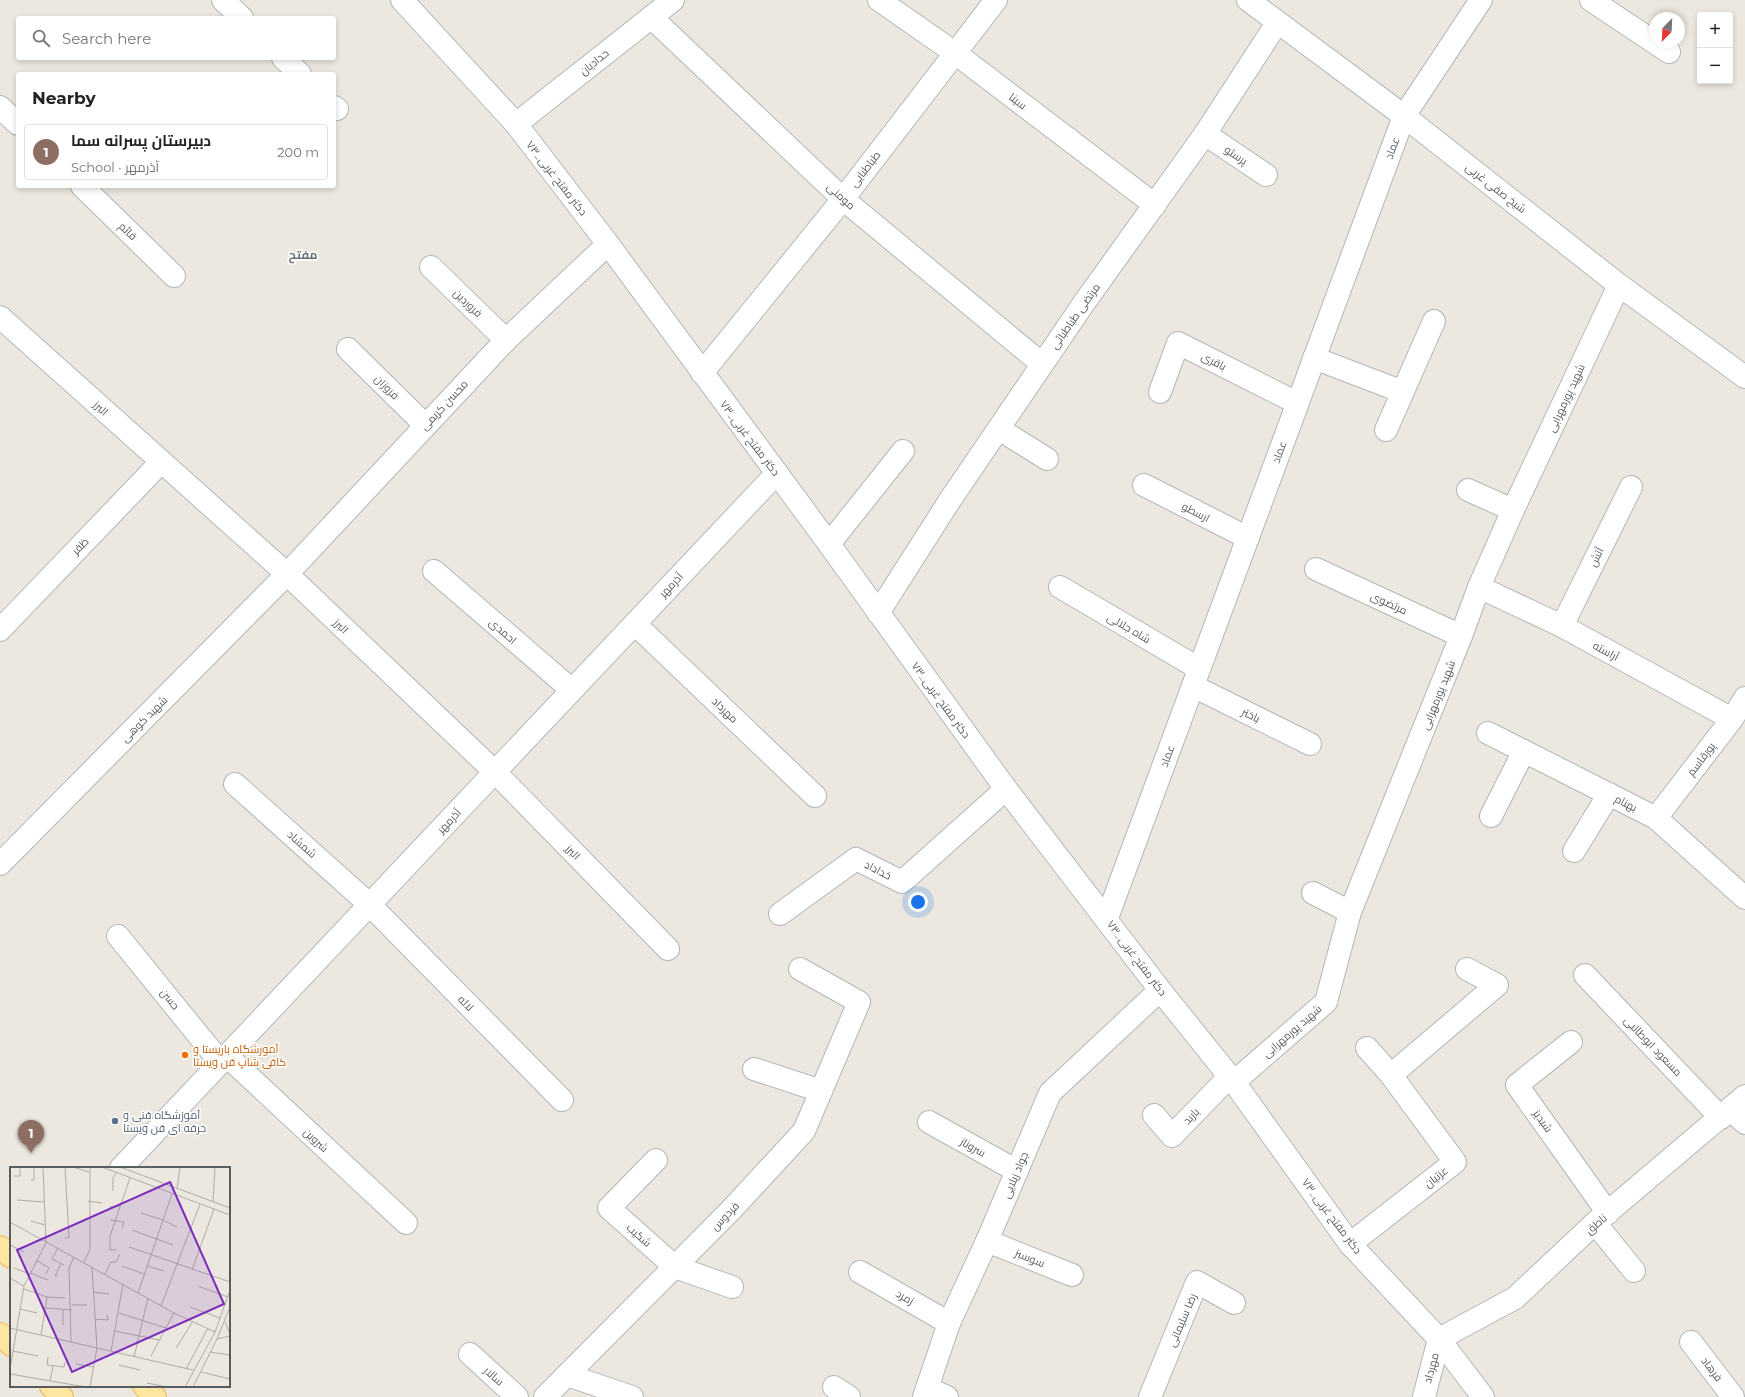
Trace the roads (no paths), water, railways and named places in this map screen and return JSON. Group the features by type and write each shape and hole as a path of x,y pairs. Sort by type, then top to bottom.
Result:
{"main road":[{"path":"0,1247 10,1257"},
{"path":"0,1334 10,1344"},
{"path":"52,1387 62,1397"},
{"path":"145,1387 155,1397"}],"street":[{"path":"223,0 240,16"},
{"name":"۷۳_دکتر مفتح غربی","path":"402,0 516,124 608,244 1006,789 1107,918 1160,990 1232,1079 1350,1244 1439,1339 1483,1397"},
{"name":"سینا","path":"879,0 955,53 1155,205"},
{"name":"طباطبایی","path":"702,373 843,199 996,0"},
{"name":"شیخ صفی غربی","path":"1248,0 1404,116 1620,285 1745,377"},
{"name":"عماد","path":"1107,918 1404,116 1481,0"},
{"path":"1591,0 1669,52"},
{"name":"حدادیان","path":"516,124 669,1"},
{"name":"مومنی","path":"651,17 843,199 1042,364"},
{"name":"مرتضی طباطبائی","path":"878,613 950,500 1042,364 1205,134 1277,23"},
{"path":"285,60 298,72"},
{"path":"0,106 16,122"},
{"name":"پرستو","path":"1205,134 1266,176"},
{"name":"قائم","path":"84,188 174,276"},
{"name":"محسن کریمی","path":"287,574 506,340 608,244"},
{"name":"فروردین","path":"431,267 506,340"},
{"name":"شهید پورمهرابی","path":"1232,1079 1326,1002 1350,912 1462,636 1479,587 1513,510 1620,285"},
{"name":"البرز","path":"0,317 287,574 495,772 668,949"},
{"path":"1386,430 1434,321"},
{"name":"باقری","path":"1160,392 1178,342 1297,403"},
{"name":"فروزان","path":"348,348 426,425"},
{"path":"1314,358 1403,392"},
{"path":"999,429 1047,459"},
{"path":"828,544 903,452"},
{"name":"ظفر","path":"0,630 161,462"},
{"name":"آذرمهر","path":"123,1167 776,473"},
{"name":"ارسطو","path":"1144,485 1248,538"},
{"name":"آتش","path":"1562,626 1631,487"},
{"path":"1468,490 1513,510"},
{"name":"مرتضوی","path":"1316,569 1462,636"},
{"name":"احمدی","path":"434,571 572,690"},
{"name":"شهید کوهی","path":"0,864 287,574"},
{"name":"شاه جلالی","path":"1060,587 1196,677"},
{"name":"آراسته","path":"1479,587 1562,626 1732,719"},
{"name":"مهرداد","path":"635,624 815,796"},
{"name":"باختر","path":"1196,677 1310,744"},
{"name":"پورقاسم","path":"1656,818 1732,719 1745,698"},
{"name":"بهنام","path":"1488,733 1656,818 1745,898"},
{"path":"1491,816 1524,751"},
{"name":"شمشاد","path":"235,784 370,905"},
{"name":"خداداد","path":"780,914 856,858 902,882 1006,789"},
{"path":"1574,851 1609,794"},
{"path":"1313,893 1350,912"},
{"name":"لاله","path":"370,905 562,1100"},
{"name":"حسن","path":"118,936 224,1060"},
{"path":"1391,1075 1497,985 1467,968"},
{"name":"فردوس","path":"545,1397 731,1210 804,1131 859,1002 800,969"},
{"name":"مسعود ابوطالبی","path":"1585,975 1736,1112"},
{"name":"جواد زیلایی","path":"925,1392 949,1323 987,1241 1050,1093 1160,990"},
{"name":"شبدیز","path":"1571,1042 1517,1085 1602,1218"},
{"name":"عزتیان","path":"1350,1244 1455,1162 1391,1075 1367,1048"},
{"name":"شروین","path":"224,1060 406,1223"},
{"path":"754,1069 821,1091"},
{"name":"باربد","path":"1154,1116 1172,1136 1232,1079"},
{"name":"ناطق","path":"1439,1339 1514,1298 1602,1218 1736,1112"},
{"name":"سروناز","path":"929,1122 1017,1171"},
{"name":"شکیب","path":"656,1160 609,1208 675,1267 732,1287"},
{"path":"1602,1218 1634,1271"},
{"name":"سوسبز","path":"987,1241 1072,1275"},
{"name":"زمرد","path":"860,1272 949,1323"},
{"name":"رضا سلیمانی","path":"1150,1397 1198,1282 1234,1303"},
{"name":"مهرداد","path":"1424,1397 1439,1339"},
{"name":"فرهاد","path":"1691,1342 1733,1397"},
{"name":"سالار","path":"470,1354 517,1397"},
{"path":"567,1375 632,1397"},
{"path":"925,1392 947,1397"}],"place":[{"name":"آموزشگاه باریستا و کافی شاپ فن ویستا","path":"185,1055"},
{"name":"آموزشگاه فنی و حرفه ای فن ویستا","path":"115,1121"},
{"name":"دبیرستان پسرانه سما","path":"31,1153"}],"district":[{"name":"مفتح","path":"303,255"}]}
